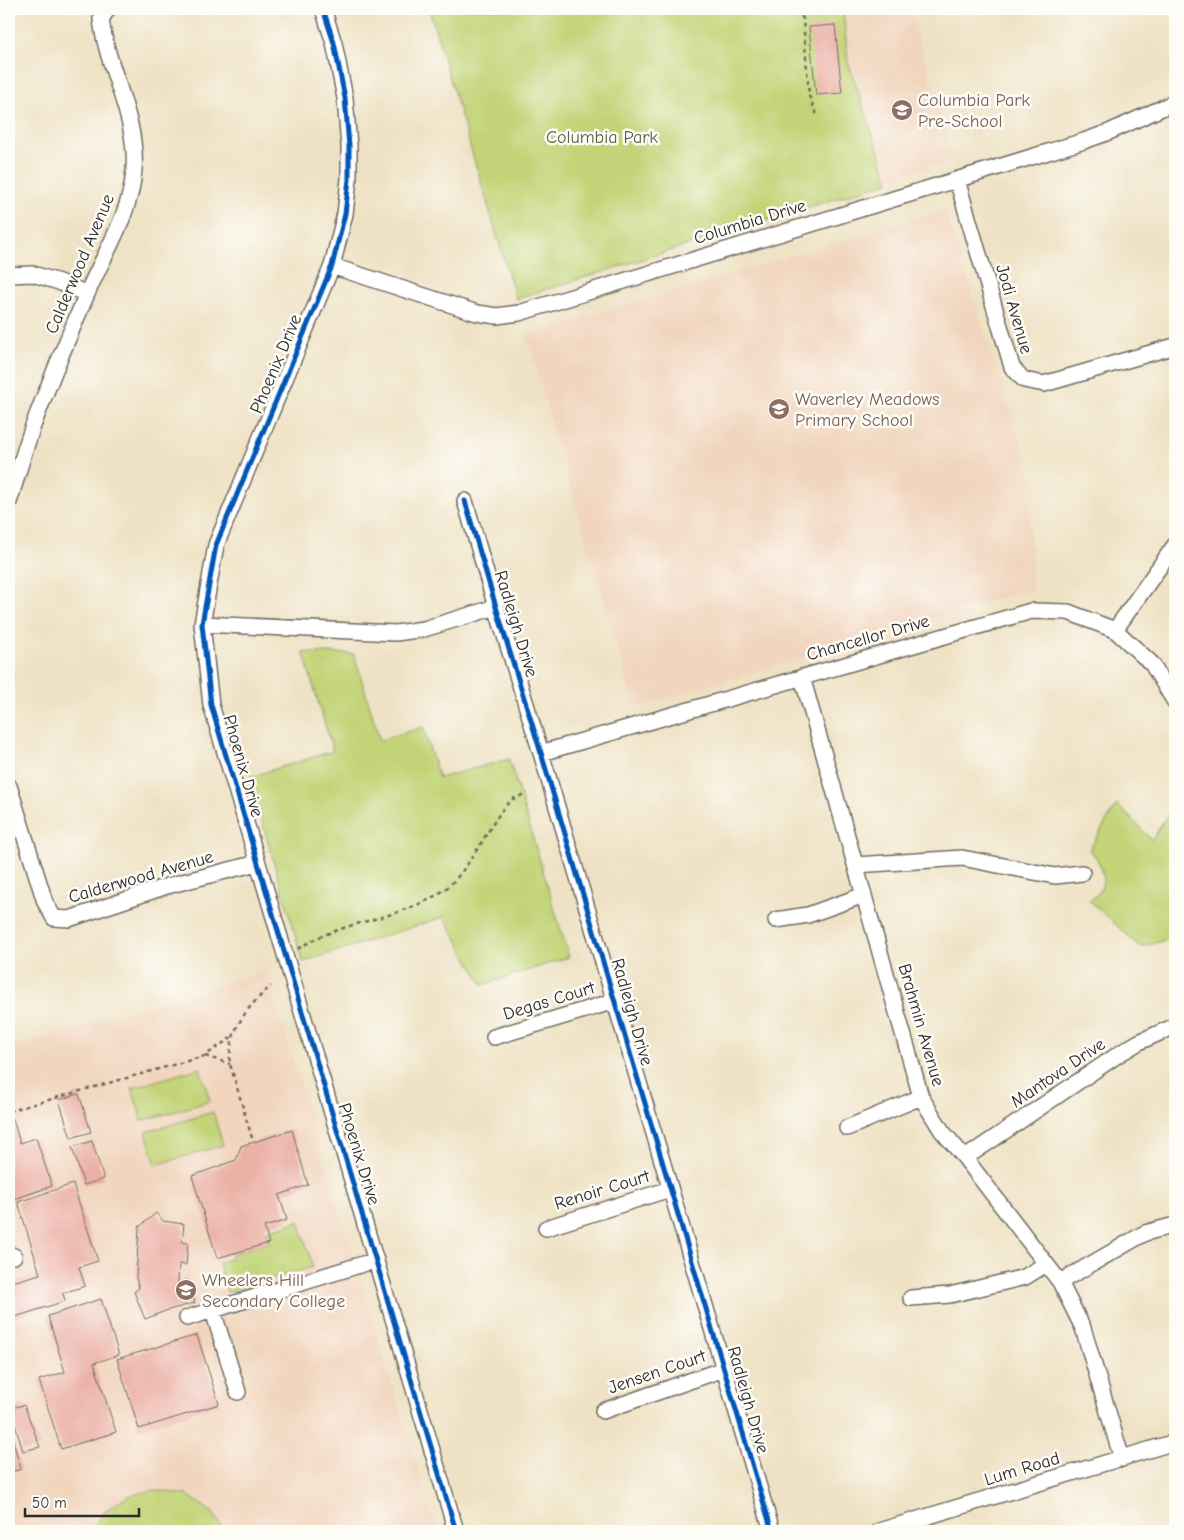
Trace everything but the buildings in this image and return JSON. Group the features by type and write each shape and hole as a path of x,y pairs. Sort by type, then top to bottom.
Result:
{"street":[{"name":"Calderwood Avenue","path":"9,502 33,426 87,294 128,206 134,170 133,137 122,94 103,37 101,19 108,9"},
{"name":"Phoenix Drive","path":"323,9 334,43 345,98 350,146 345,214 332,266 216,545 202,624 212,705 257,863 456,1531"},
{"name":"Columbia Drive","path":"332,266 477,313 497,316 519,313 1101,135 1175,102"},
{"name":"Jodi Avenue","path":"957,180 1012,367 1024,380 1044,384 1175,346"},
{"path":"9,275 34,274 87,294"},
{"name":"Radleigh Drive","path":"465,501 772,1531"},
{"path":"1115,630 1175,545"},
{"name":"Radleigh Drive","path":"202,624 396,633 424,629 496,607"},
{"name":"Chancellor Drive","path":"541,753 1031,611 1068,612 1115,630 1152,664 1175,702"},
{"name":"Brahmin Avenue","path":"802,677 921,1097 942,1130 1060,1282 1083,1328 1122,1459"},
{"name":"Calderwood Avenue","path":"9,786 45,902 54,918 69,918 167,886 257,863"},
{"path":"856,865 962,858 1055,876 1082,873"},
{"path":"776,920 808,915 864,895"},
{"name":"Degas Court","path":"494,1038 615,1001"},
{"name":"Mantova Drive","path":"965,1158 1138,1042 1175,1026"},
{"path":"847,1128 921,1097"},
{"name":"Renoir Court","path":"546,1228 670,1189"},
{"path":"1060,1282 1145,1233 1175,1225"},
{"path":"187,1318 376,1260"},
{"path":"911,1298 950,1295 1025,1277 1046,1264"},
{"path":"213,1311 238,1392"},
{"name":"Jensen Court","path":"603,1411 724,1369"},
{"name":"Lum Road","path":"878,1531 1175,1442"}],"path":[{"path":"798,9 803,19 809,96 817,115"},
{"path":"285,957 310,940 392,914 425,901 445,890 466,867 504,806 527,792"},
{"path":"252,1138 230,1064 230,1052 233,1036 242,1018 256,999 271,986"},
{"path":"9,1111 205,1056 233,1036"},
{"path":"205,1056 230,1064"}],"shaded area":[{"name":"Columbia Park Pre-School","path":"844,9 910,9 953,159 889,179 848,62"},
{"name":"Waverley Meadows Primary School","path":"945,210 1034,482 1028,485 1033,591 1020,592 635,708 526,335"},
{"name":"Wheelers Hill Secondary College","path":"266,971 437,1531 9,1531 9,1048"}],"green space":[{"name":"Columbia Park","path":"429,9 843,9 848,62 889,182 516,299"},
{"path":"303,652 354,654 380,740 423,727 439,778 509,759 569,957 483,985 444,917 303,962 249,777 333,751"},
{"path":"1175,802 1175,938 1140,947 1089,900 1101,888 1103,876 1100,864 1089,850 1117,804 1152,840"},
{"path":"200,1068 210,1101 142,1121 132,1088"},
{"path":"213,1112 223,1145 156,1165 146,1132"},
{"path":"299,1221 313,1267 227,1292 219,1263 232,1258 231,1254 269,1243 266,1232"},
{"path":"155,1490 187,1495 213,1513 224,1531 92,1531 105,1511 128,1496"}],"cycle path":[{"path":"323,9 334,43 345,98 349,146 349,179 345,214 332,266 216,545 202,624 211,705 456,1531"},
{"path":"465,501 772,1531"}],"place":[{"name":"Columbia Park Pre-School","path":"902,110"},
{"name":"Waverley Meadows Primary School","path":"779,409"},
{"name":"Wheelers Hill Secondary College","path":"186,1290"}]}
